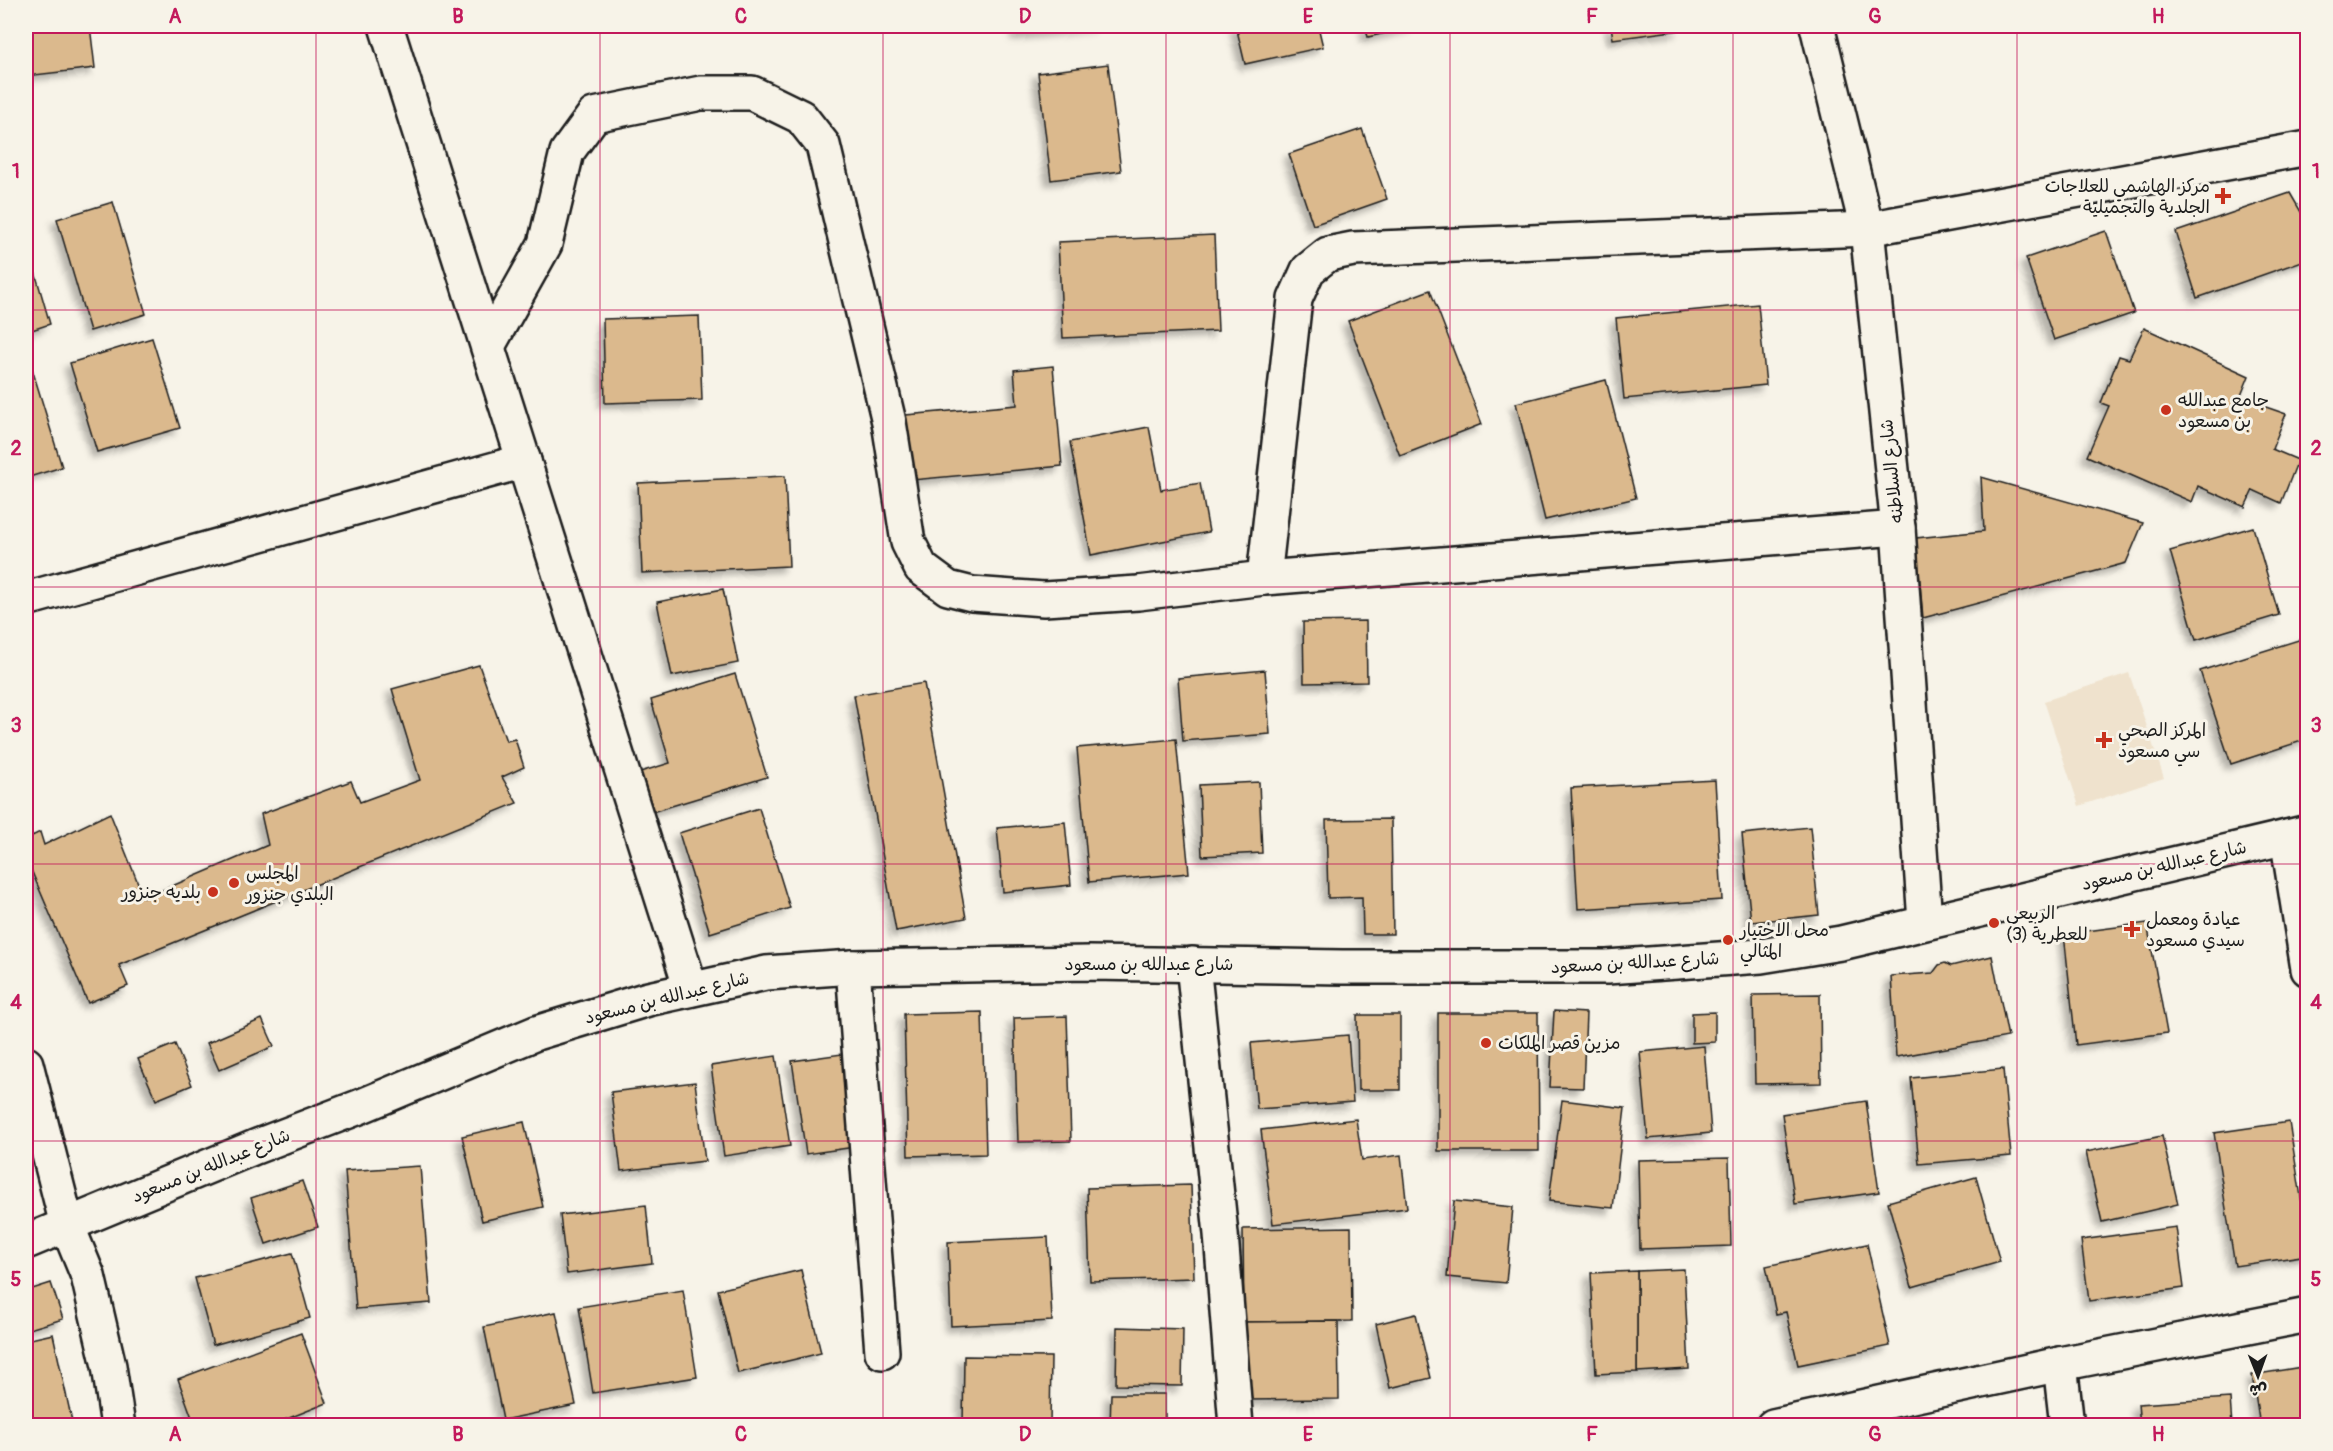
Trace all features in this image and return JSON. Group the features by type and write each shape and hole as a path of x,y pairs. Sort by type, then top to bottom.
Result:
{"street":[{"path":"386,26 691,989"},
{"name":"شارع السلاطنه","path":"1817,26 1867,229 1898,528 1925,922"},
{"path":"488,346 545,244 567,152 594,115 701,93 752,93 801,117 823,145 889,422 908,542 921,568 948,588 972,594 1044,599 1138,593 1264,578 1898,528"},
{"path":"1264,578 1295,299 1308,270 1328,254 1365,249 1867,229 2307,148"},
{"path":"26,599 524,461"},
{"path":"2297,834 2307,969"},
{"name":"شارع عبدالله بن مسعود","path":"26,1242 536,1033 648,999 766,973 853,967 1090,963 1342,967 1607,967 1761,956 1840,943 2297,834"},
{"path":"1193,964 1221,1234 1236,1425"},
{"path":"853,967 882,1352"},
{"path":"26,1064 67,1225 88,1276 109,1366 118,1425"},
{"path":"1773,1425 2060,1364 2307,1315"},
{"path":"2060,1364 2067,1425"}],"shaded area":[{"name":"المركز الصحي سي مسعود","path":"2129,673 2164,778 2079,806 2044,701"}],"building":[{"path":"26,26 90,26 95,68 26,76"},
{"path":"1016,26 1102,26 1017,34"},
{"path":"1236,26 1318,26 1323,47 1245,64"},
{"path":"1365,26 1416,26 1368,37"},
{"path":"1611,26 1679,26 1680,30 1613,39"},
{"path":"1108,64 1121,171 1051,180 1038,73"},
{"path":"1362,129 1387,199 1313,225 1289,154"},
{"path":"2290,193 2308,224 2308,259 2197,298 2176,232"},
{"path":"113,202 146,314 90,331 57,219"},
{"path":"2106,231 2134,313 2054,340 2026,258"},
{"path":"1214,235 1218,331 1063,338 1058,242"},
{"path":"26,241 50,324 26,332"},
{"path":"1430,290 1482,424 1400,456 1348,321"},
{"path":"1758,304 1766,385 1624,399 1616,318"},
{"path":"699,316 702,400 605,403 603,319"},
{"path":"2144,328 2249,376 2240,398 2286,414 2272,449 2298,460 2281,503 2253,490 2245,507 2198,486 2192,502 2087,456 2109,406 2101,403 2119,356 2129,359"},
{"path":"152,338 180,428 97,452 70,363"},
{"path":"30,362 62,467 26,478 26,363"},
{"path":"1053,366 1062,466 912,480 906,415 1017,405 1014,370"},
{"path":"1606,380 1636,498 1545,520 1516,403"},
{"path":"1149,427 1161,490 1200,483 1209,532 1091,555 1070,442"},
{"path":"785,476 789,566 642,573 638,483"},
{"path":"1981,477 2143,523 2126,563 1923,618 1916,538 1984,531"},
{"path":"2253,527 2279,615 2196,640 2170,551"},
{"path":"723,589 738,663 672,676 657,602"},
{"path":"1366,621 1367,682 1304,683 1303,622"},
{"path":"2308,637 2308,739 2231,764 2200,671"},
{"path":"479,665 506,741 515,739 524,767 502,777 517,803 119,965 128,986 88,1003 26,858 26,839 40,832 44,845 110,813 144,898 268,845 261,814 351,781 360,802 420,780 392,689"},
{"path":"1265,670 1270,734 1183,741 1178,678"},
{"path":"735,674 767,777 642,815 630,775 670,763 651,700"},
{"path":"924,683 966,918 896,931 854,695"},
{"path":"1176,739 1189,873 1089,882 1077,748"},
{"path":"1715,780 1722,900 1578,909 1571,788"},
{"path":"1259,782 1262,853 1202,856 1199,785"},
{"path":"759,808 790,908 710,933 679,833"},
{"path":"1391,819 1393,934 1363,934 1362,897 1328,898 1326,820"},
{"path":"1065,822 1071,885 1003,892 997,828"},
{"path":"1810,827 1819,915 1751,922 1742,834"},
{"path":"2147,923 2167,1033 2076,1045 2064,934"},
{"path":"1992,956 2008,1037 1896,1057 1891,976 1933,973 1939,965 1945,963 1951,966"},
{"path":"1820,994 1821,1083 1755,1084 1753,995"},
{"path":"1554,1011 1586,1013 1583,1088 1550,1087"},
{"path":"982,1012 986,1154 908,1156 904,1014"},
{"path":"1715,1012 1715,1042 1692,1043 1692,1013"},
{"path":"1438,1013 1538,1013 1539,1151 1438,1151"},
{"path":"1357,1015 1400,1015 1400,1090 1358,1090"},
{"path":"1067,1016 1071,1141 1018,1142 1014,1018"},
{"path":"262,1019 274,1046 219,1070 207,1043"},
{"path":"1348,1035 1353,1102 1257,1109 1251,1043"},
{"path":"175,1044 192,1085 156,1100 138,1059"},
{"path":"1704,1046 1711,1133 1648,1139 1640,1052"},
{"path":"849,1053 862,1146 806,1154 792,1061"},
{"path":"776,1056 790,1146 724,1156 711,1066"},
{"path":"2003,1069 2011,1156 1919,1164 1911,1078"},
{"path":"695,1082 705,1161 621,1171 611,1092"},
{"path":"1562,1100 1625,1108 1613,1208 1549,1201"},
{"path":"1866,1101 1879,1192 1795,1204 1782,1114"},
{"path":"1356,1119 1362,1160 1401,1155 1407,1208 1273,1224 1261,1130"},
{"path":"524,1122 543,1207 482,1221 462,1136"},
{"path":"2289,1122 2308,1241 2308,1255 2235,1266 2214,1133"},
{"path":"2162,1136 2178,1204 2102,1222 2086,1152"},
{"path":"1729,1158 1731,1246 1640,1249 1638,1160"},
{"path":"420,1166 431,1303 356,1309 345,1171"},
{"path":"1976,1177 2000,1262 1912,1287 1888,1202"},
{"path":"302,1181 318,1227 266,1244 251,1198"},
{"path":"1191,1185 1194,1278 1090,1281 1087,1188"},
{"path":"1454,1201 1513,1207 1506,1283 1447,1277"},
{"path":"646,1205 652,1263 567,1274 560,1215"},
{"path":"1351,1227 1352,1321 1244,1322 1243,1229"},
{"path":"2176,1227 2184,1288 2089,1301 2081,1240"},
{"path":"1048,1237 1052,1321 951,1326 948,1242"},
{"path":"1867,1244 1890,1346 1798,1365 1786,1312 1776,1314 1766,1266"},
{"path":"292,1253 310,1318 213,1345 195,1278"},
{"path":"1684,1269 1689,1369 1637,1372 1637,1271"},
{"path":"801,1270 821,1353 738,1373 718,1290"},
{"path":"1637,1271 1637,1372 1596,1374 1591,1273"},
{"path":"51,1283 63,1319 26,1330 26,1291"},
{"path":"683,1290 697,1377 593,1393 579,1307"},
{"path":"556,1312 576,1405 503,1420 484,1327"},
{"path":"1416,1314 1431,1378 1390,1388 1376,1324"},
{"path":"1338,1321 1339,1399 1246,1400 1244,1322"},
{"path":"1117,1327 1183,1329 1182,1386 1116,1385"},
{"path":"301,1333 327,1403 269,1426 195,1426 178,1379"},
{"path":"53,1334 73,1426 26,1426 26,1340"},
{"path":"964,1356 1051,1357 1050,1426 963,1426"},
{"path":"2308,1366 2308,1426 2260,1426 2252,1375"},
{"path":"1111,1394 1165,1394 1165,1426 1110,1426"},
{"path":"2230,1398 2232,1426 2140,1426 2138,1404"},
{"path":"410,1420 411,1426 386,1426"}],"place":[{"name":"مركز الهاشمي للعلاجات الجلدية والتجميلية","path":"2223,196"},
{"name":"جامع عبدالله بن مسعود","path":"2166,410"},
{"name":"المركز الصحي سي مسعود","path":"2104,740"},
{"name":"المجلس البلدي جنزور","path":"234,883"},
{"name":"بلديه جنزور","path":"213,892"},
{"name":"الربيعي (3) للعطرية","path":"1994,923"},
{"name":"عيادة ومعمل سيدي مسعود","path":"2132,929"},
{"name":"محل الاختيار المثالي","path":"1728,940"},
{"name":"مزين قصر الملكات","path":"1486,1043"}]}
